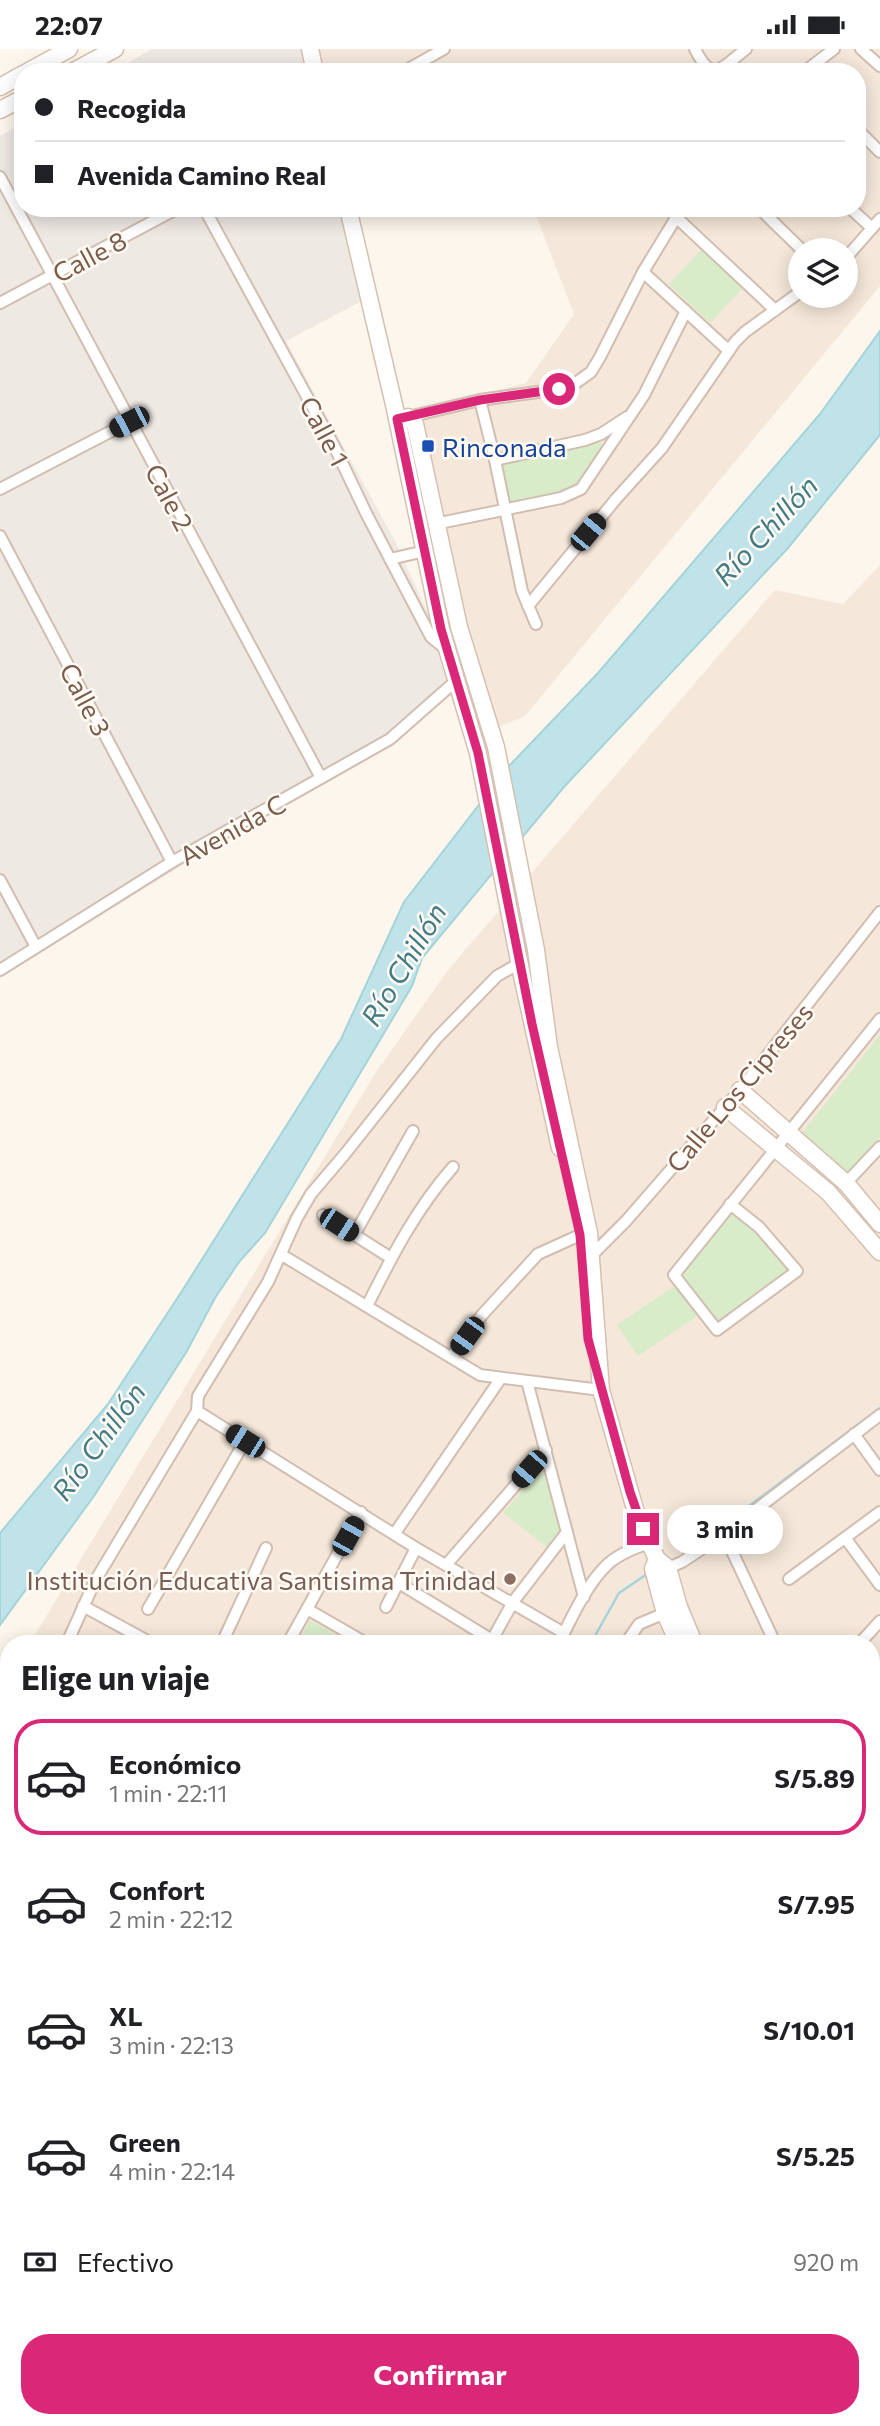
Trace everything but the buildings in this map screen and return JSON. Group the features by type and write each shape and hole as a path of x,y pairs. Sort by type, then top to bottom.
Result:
{"main road":[{"path":"43,63 69,49"},
{"path":"89,63 115,49"},
{"path":"350,217 402,418 441,629 478,753 519,959 580,1235 588,1339 637,1516 649,1543 663,1564 653,1570 672,1610 689,1635"},
{"path":"402,418 415,424 459,627 496,747 536,950 549,1047 592,1255 599,1383"},
{"path":"740,1090 846,1183 880,1223"},
{"path":"725,1107 828,1192 880,1252"},
{"path":"672,1610 677,1635"}],"street":[{"path":"426,63 444,49"},
{"path":"728,63 746,49"},
{"path":"816,63 834,49"},
{"path":"861,49 877,58"},
{"path":"866,138 880,152"},
{"name":"Cale 2","path":"0,177 14,204"},
{"name":"Cale 2","path":"21,217 321,778"},
{"name":"Calle 8","path":"0,303 161,217"},
{"name":"Calle 1","path":"209,217 335,448 431,637 449,651"},
{"path":"402,418 480,400 559,389 578,382 590,372 643,272 677,217"},
{"path":"683,217 775,310"},
{"path":"768,217 790,238"},
{"path":"859,217 872,229"},
{"path":"858,245 880,219"},
{"path":"643,272 729,351"},
{"path":"528,606 662,448 745,332 788,301"},
{"path":"435,524 561,498 581,489 644,395 686,311"},
{"path":"480,400 522,591 536,624"},
{"path":"495,460 585,440 601,434 631,414"},
{"path":"0,489 129,422"},
{"name":"Calle 3","path":"0,536 172,862"},
{"path":"390,559 425,551"},
{"name":"Avenida C","path":"0,970 172,862 390,739 457,680"},
{"path":"0,880 36,947"},
{"name":"Calle Los Cipreses","path":"592,1255 626,1221 740,1090 880,912"},
{"path":"70,1635 104,1565 197,1411 198,1396 268,1282 311,1193 345,1154 413,1065 491,981 519,959"},
{"path":"730,1204 758,1227 797,1271 717,1330 674,1275 730,1204 775,1147 880,1019"},
{"path":"354,1235 413,1131"},
{"path":"846,1183 880,1147"},
{"path":"367,1306 391,1258 430,1193 453,1167"},
{"path":"323,1215 391,1258"},
{"path":"451,1357 482,1315 538,1254 580,1235"},
{"path":"282,1255 480,1375 527,1381 599,1383"},
{"path":"395,1533 501,1378"},
{"path":"527,1381 584,1597"},
{"path":"197,1411 361,1511 416,1548 513,1602 558,1635"},
{"path":"663,1564 682,1562 724,1534 880,1415"},
{"path":"854,1434 880,1470"},
{"path":"148,1609 245,1441"},
{"path":"446,1565 546,1450"},
{"path":"292,1635 361,1511"},
{"path":"789,1579 880,1512"},
{"path":"495,1635 513,1602 568,1532"},
{"path":"724,1534 771,1635"},
{"path":"846,1539 880,1585"},
{"path":"564,1635 584,1597 608,1564 621,1554 649,1543"},
{"path":"229,1635 265,1548"},
{"path":"386,1607 416,1548"},
{"path":"399,1583 484,1635"},
{"path":"83,1606 135,1635"},
{"path":"307,1609 350,1635"},
{"path":"631,1635 639,1624 672,1610"},
{"path":"867,1635 880,1621"}],"shaded area":[{"path":"152,49 309,49 313,63 128,63"},
{"path":"309,49 880,49 880,286 525,716 484,733 456,645 405,413 526,383 574,314 536,217 866,217 866,63 313,63"},
{"path":"14,128 14,217 348,217 362,301 286,341 395,541 432,622 450,680 392,746 176,869 0,978 0,136"},
{"path":"880,565 880,1635 35,1635 376,1072 448,970 775,590 843,604"}],"green space":[{"path":"701,250 743,288 710,323 669,284"},
{"path":"595,441 601,442 602,449 575,485 565,491 510,504 500,463"},
{"path":"880,1035 880,1138 849,1173 802,1133"},
{"path":"732,1210 791,1271 717,1322 680,1275"},
{"path":"676,1285 697,1316 638,1356 617,1325"},
{"path":"538,1472 545,1474 560,1532 547,1547 503,1513"},
{"path":"310,1620 336,1635 302,1635"}],"water":[{"name":"Río Chillón","path":"880,331 880,435 788,548 564,787 422,958 412,986 265,1233 239,1262 215,1298 187,1351 94,1496 0,1625 0,1533 108,1404 182,1291 341,1039 404,902 509,766 598,673 820,414"}],"waterway":[{"path":"678,1559 880,1408"},
{"path":"595,1635 619,1593 647,1574"}],"place":[{"name":"Rinconada","path":"428,446"},
{"name":"Institución Educativa Santisima Trinidad","path":"510,1579"}],"route":[{"path":"559,389 480,400 397,419 441,629 478,753 532,1024 580,1235 588,1339 630,1492 643,1529"}]}
